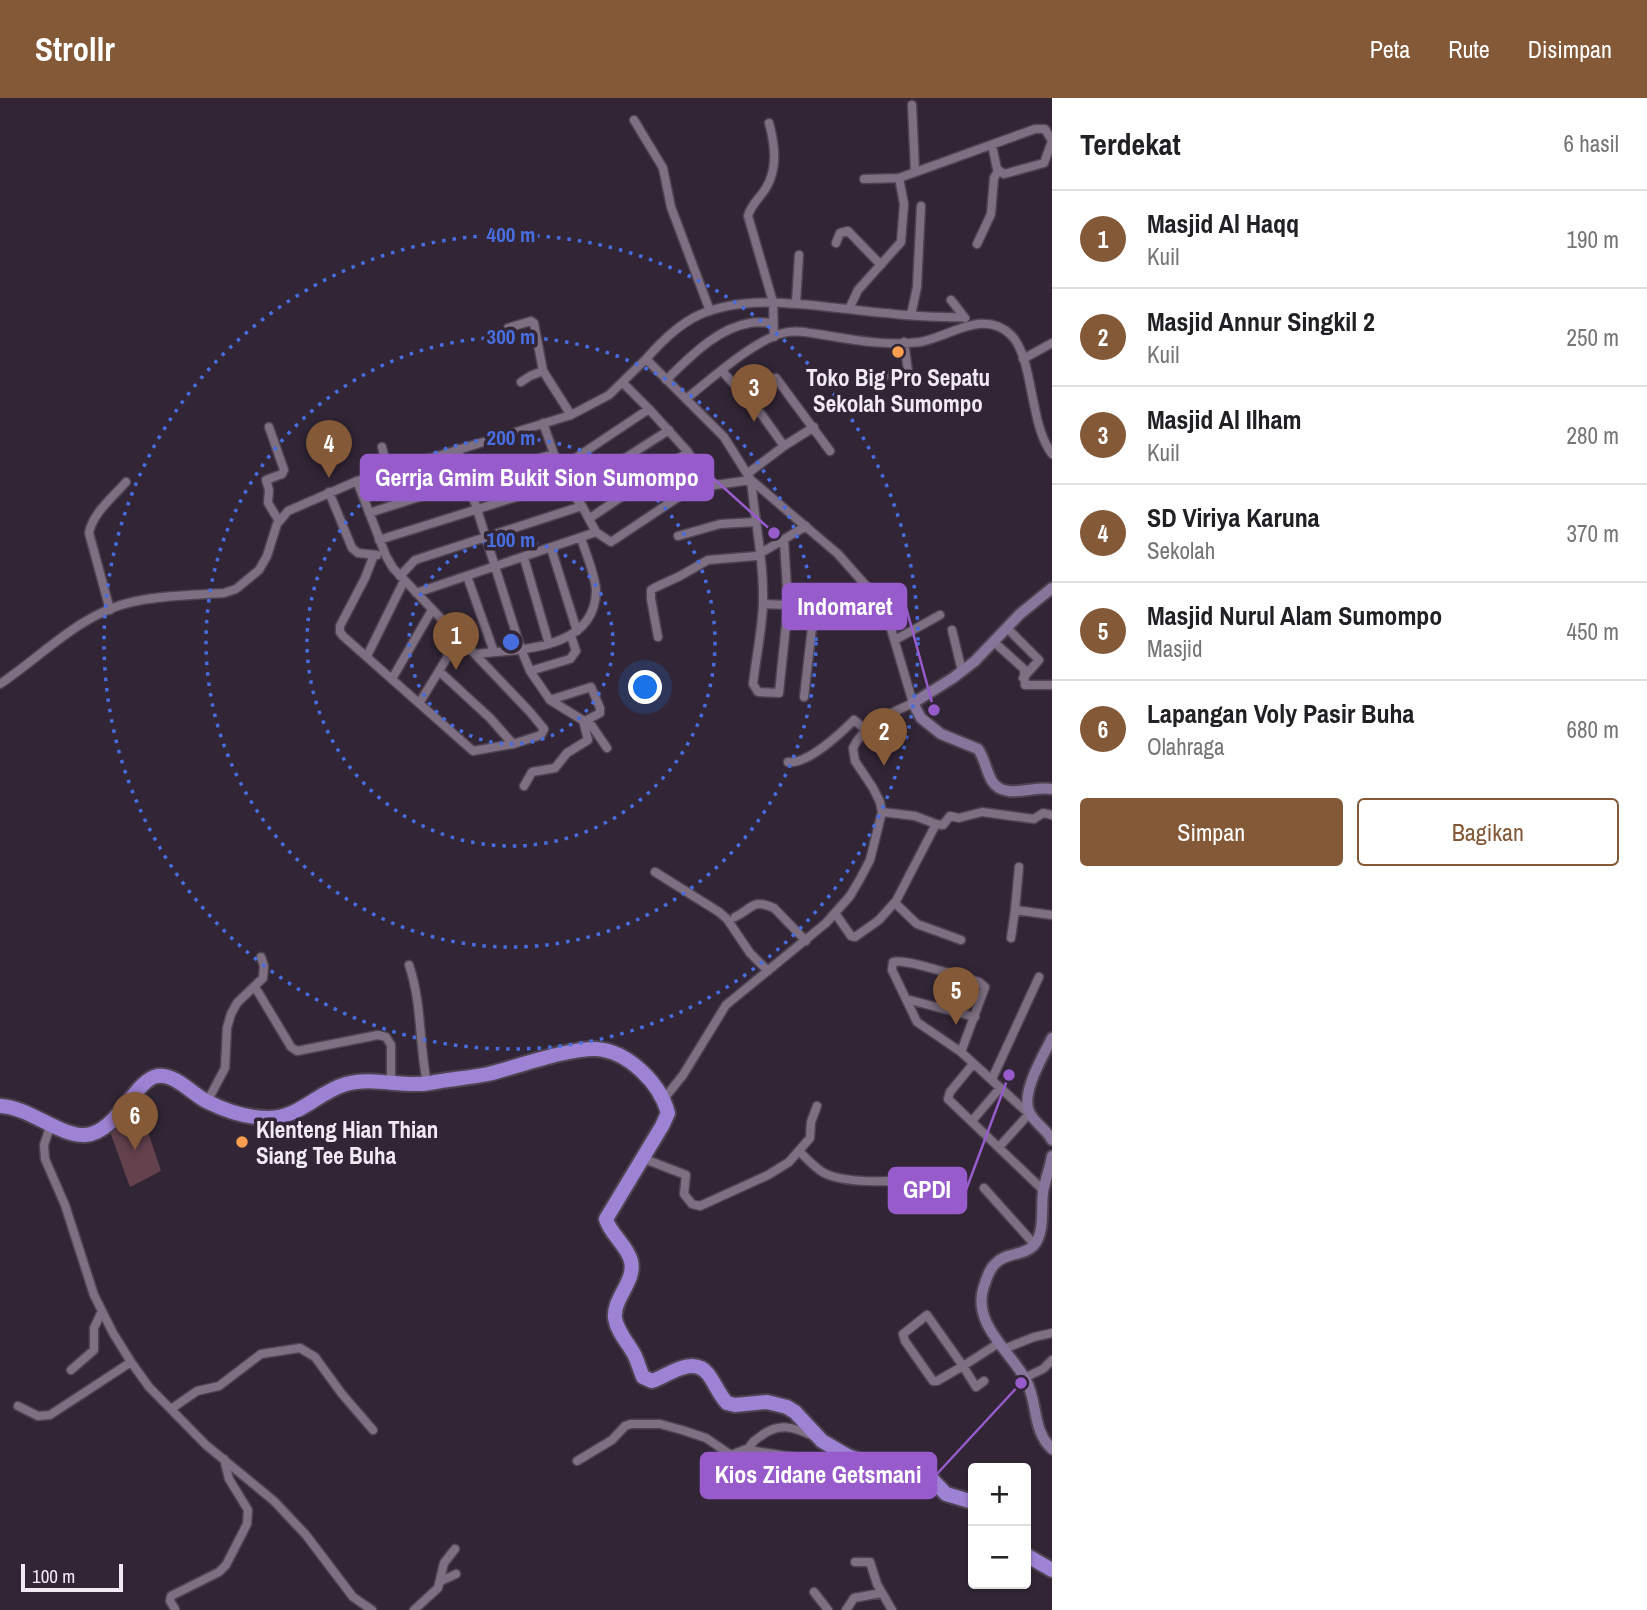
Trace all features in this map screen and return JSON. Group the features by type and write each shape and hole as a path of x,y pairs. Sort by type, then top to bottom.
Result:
{"highway":[{"path":"0,1106 29,1112 51,1124 84,1135 102,1129 147,1082 159,1076 172,1079 207,1101 245,1115 274,1118 298,1111 349,1083 377,1080 391,1083 427,1083 485,1074 596,1049 624,1058 646,1076 663,1100 668,1113 606,1221 631,1260 631,1272 616,1308 615,1318 635,1355 643,1377 652,1381 689,1365 698,1367 708,1375 727,1403 735,1405 767,1402 787,1407 822,1441 864,1462 915,1466 926,1473 946,1494 968,1501"},
{"path":"1031,1558 1052,1570"}],"street":[{"path":"912,105 915,171"},
{"path":"634,120 663,169 671,206 710,311"},
{"path":"769,123 775,150 773,170 765,190 755,201 748,216 773,302 774,337"},
{"path":"864,179 899,178 1013,136 1043,128 1048,131 1052,141 1042,164 1004,174 998,171"},
{"path":"977,244 991,214 994,178 998,171 992,145"},
{"path":"849,309 858,290 901,242 904,204 899,178"},
{"path":"911,315 917,287 921,206"},
{"path":"836,243 840,233 848,231 881,265"},
{"path":"796,303 799,255"},
{"path":"951,300 972,324"},
{"path":"0,684 44,649 110,610 133,602 224,593 236,589 259,570 279,522 288,511 357,481 571,415 601,401 688,321 710,311 773,302 911,315 964,317"},
{"path":"508,328 523,322 534,323 542,371 571,415"},
{"path":"666,380 696,351 727,330 751,322 772,323"},
{"path":"686,399 722,371 774,337 794,331 870,342 919,342 980,323 1012,335 1023,359 1042,437 1052,454"},
{"path":"880,376 904,375 908,371 904,342"},
{"path":"1023,359 1052,343"},
{"path":"646,359 724,438 749,477 838,554 864,583 883,610 895,640 913,703 921,718 941,734 978,749 993,785 1000,789 1013,792 1052,789"},
{"path":"521,382 542,371"},
{"path":"722,371 762,415 784,446"},
{"path":"776,378 830,451"},
{"path":"623,383 688,452 704,480 710,485 749,477 784,446 814,427"},
{"path":"559,469 649,409"},
{"path":"543,422 564,482 590,518 596,532 612,541 704,480"},
{"path":"269,427 284,470 282,474 266,481 269,490 268,503 279,522"},
{"path":"572,492 669,430"},
{"path":"382,447 388,471"},
{"path":"458,449 530,671 550,700 596,730 607,748"},
{"path":"590,518 688,452"},
{"path":"369,513 553,454"},
{"path":"749,477 761,553 763,604 754,688 758,692 779,693 788,606 784,540"},
{"path":"357,481 386,556 402,578 476,654 544,729 543,733 513,744 473,751 393,677 343,636 340,629 374,555"},
{"path":"110,610 89,533 96,516 126,482"},
{"path":"379,540 564,482"},
{"path":"329,492 352,548 358,553 386,556"},
{"path":"368,656 402,578 415,560 582,506"},
{"path":"678,536 720,524 755,522"},
{"path":"658,637 651,599 651,590 654,587 708,560 751,557 761,553 806,526"},
{"path":"416,593 596,532"},
{"path":"476,654 549,644 574,633 587,618 596,591 581,538"},
{"path":"530,671 570,659 576,650 574,633 551,548"},
{"path":"524,558 549,644"},
{"path":"467,576 494,652"},
{"path":"663,1100 683,1075 726,1005 806,941 835,913 850,896 870,860 882,812 880,803 855,761 855,743 866,730 885,716 913,703 962,671 1052,588"},
{"path":"763,604 812,609 815,613 804,696"},
{"path":"393,677 432,610"},
{"path":"895,640 940,615"},
{"path":"1007,628 1039,660 1023,678"},
{"path":"952,630 962,671"},
{"path":"419,702 459,638"},
{"path":"994,642 1023,669 1026,686 1052,685"},
{"path":"439,671 490,718 513,744"},
{"path":"550,700 590,687 600,713 584,721"},
{"path":"788,762 794,763 806,758 854,720 866,730"},
{"path":"524,786 532,772 555,768 567,753 588,740 584,721"},
{"path":"882,812 915,816 943,825 950,816 961,817 975,813 1032,819 1044,813 1052,816"},
{"path":"835,913 851,936 855,937 879,920 895,902 936,824"},
{"path":"1011,938 1019,867"},
{"path":"655,872 719,912 750,953 768,971"},
{"path":"895,902 896,906 917,924 961,940"},
{"path":"735,917 752,904 767,905 774,908 806,941"},
{"path":"1015,910 1052,915"},
{"path":"207,1101 225,1068 227,1028 232,1014 237,1003 255,987 264,974 261,957"},
{"path":"961,1052 985,991 984,985 899,960 893,962 892,970 917,1022 961,1052 992,1079 1052,1140"},
{"path":"409,965 418,1002 427,1083"},
{"path":"992,1079 1039,977"},
{"path":"255,987 291,1047 297,1051 378,1035 386,1037 391,1045 391,1083"},
{"path":"906,999 975,1017"},
{"path":"1029,1114 1026,1099 1052,1038"},
{"path":"973,1064 948,1099 1043,1190"},
{"path":"972,1121 1000,1088"},
{"path":"642,1158 686,1175 684,1194 690,1203 698,1206 774,1172 799,1152 810,1138 811,1122 817,1106"},
{"path":"999,1147 1029,1114"},
{"path":"51,1124 44,1145 46,1158 102,1311 131,1362 149,1387 171,1409 274,1501 306,1535 353,1597 372,1610"},
{"path":"799,1152 824,1172 834,1176 876,1181 911,1178"},
{"path":"1052,1156 1043,1190 1039,1234 1035,1245 999,1259 988,1275 980,1302 985,1321 1030,1389 1038,1426 1044,1440 1052,1449"},
{"path":"984,1188 1035,1245"},
{"path":"71,1370 94,1350 94,1328 102,1311"},
{"path":"984,1381 976,1387 963,1366 927,1315 903,1334 933,1381 937,1381 963,1366 1001,1346 1052,1334"},
{"path":"171,1409 197,1391 219,1386 258,1355 300,1348 315,1357 373,1430"},
{"path":"1024,1378 1043,1369 1052,1360"},
{"path":"19,1406 30,1413 46,1416 131,1362"},
{"path":"577,1461 612,1440 625,1426 631,1424 660,1424 682,1430 706,1438 731,1455 749,1448 751,1443 766,1432 787,1426 797,1428 822,1441"},
{"path":"749,1448 799,1458 853,1487 864,1462"},
{"path":"175,1609 170,1601 171,1596 219,1572 247,1524 248,1510 229,1479 224,1459"},
{"path":"414,1610 435,1592 441,1581 444,1563 455,1549"},
{"path":"855,1562 870,1562 881,1593 892,1610"},
{"path":"441,1581 456,1574"},
{"path":"814,1592 828,1610"},
{"path":"846,1610 852,1599 881,1593"}],"shaded area":[{"path":"142,1114 161,1171 130,1187 109,1129"}],"place":[{"name":"Toko Big Pro Sepatu Sekolah Sumompo","path":"898,352"},
{"name":"Masjid Al Ilham","path":"754,422"},
{"name":"SD Viriya Karuna","path":"329,478"},
{"name":"Gerrja Gmim Bukit Sion Sumompo","path":"774,533"},
{"name":"Masjid Al Haqq","path":"456,670"},
{"name":"Indomaret","path":"934,710"},
{"name":"Masjid Annur Singkil 2","path":"884,766"},
{"name":"Masjid Nurul Alam Sumompo","path":"956,1025"},
{"name":"GPDI","path":"1009,1075"},
{"name":"Klenteng Hian Thian Siang Tee Buha","path":"242,1142"},
{"name":"Lapangan Voly Pasir Buha","path":"135,1150"},
{"name":"Kios Zidane Getsmani","path":"1021,1383"}]}
